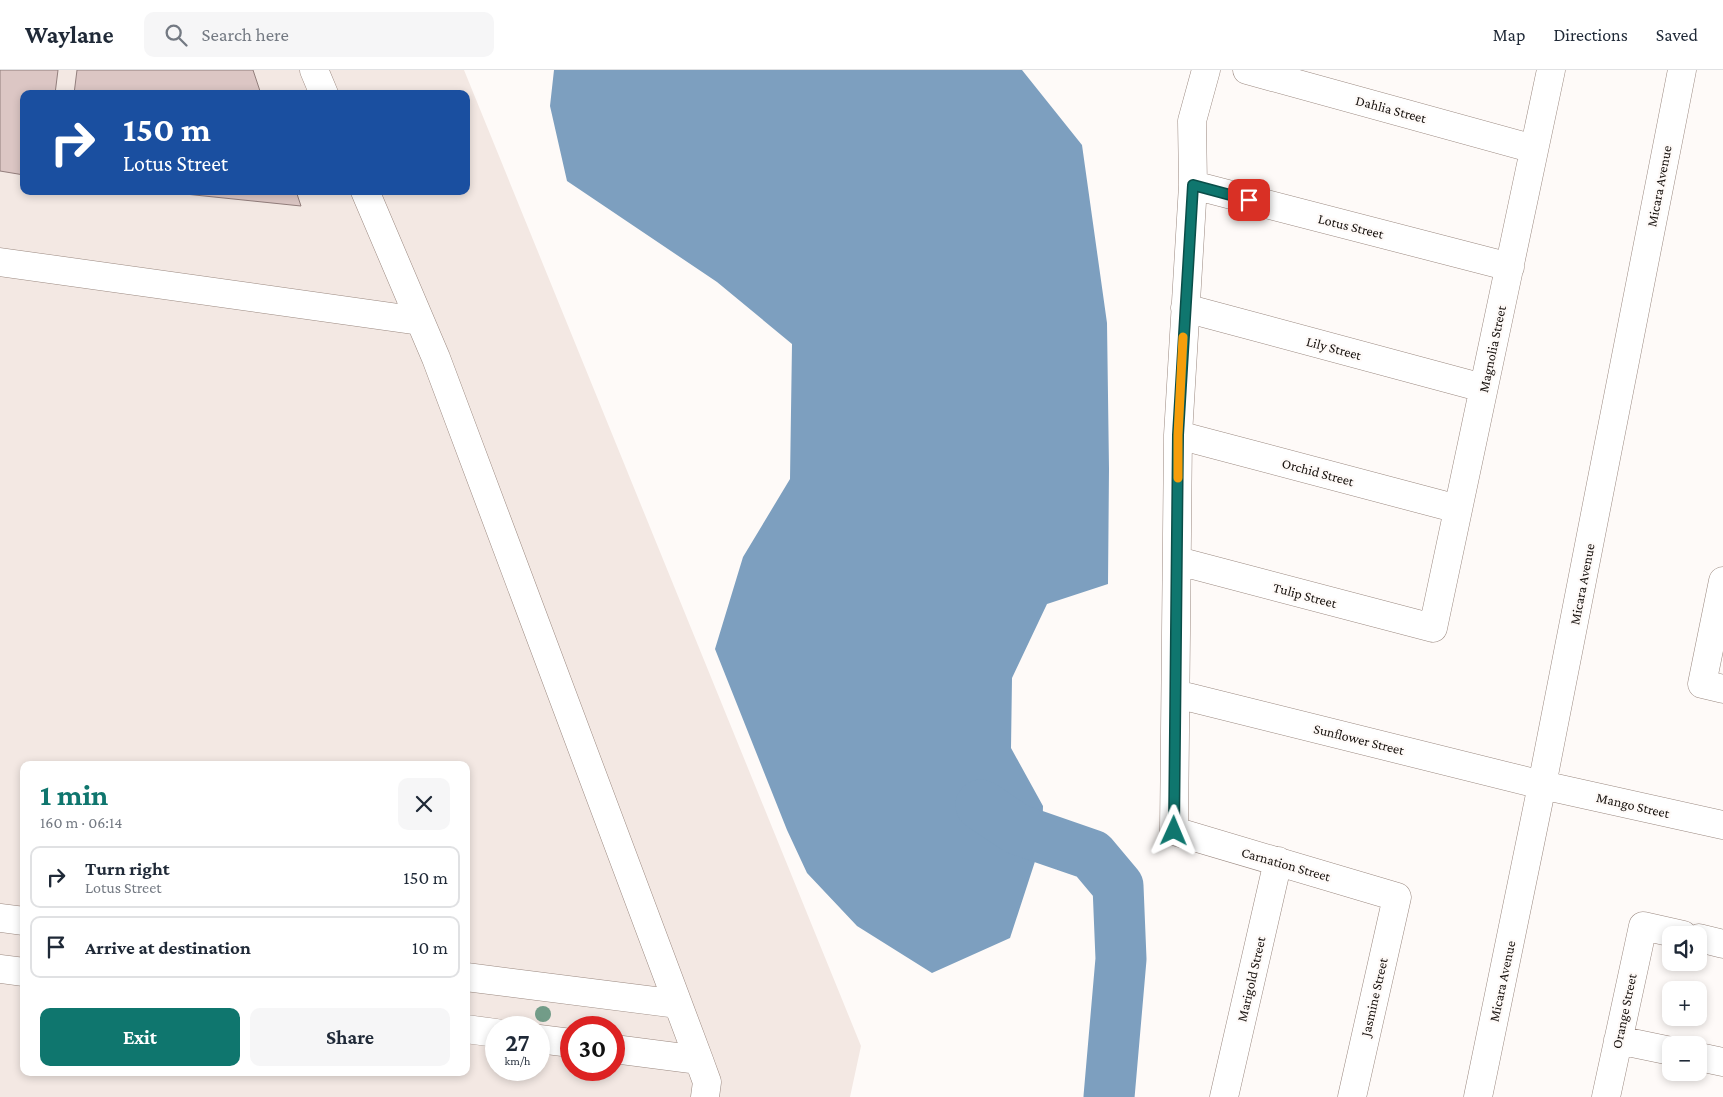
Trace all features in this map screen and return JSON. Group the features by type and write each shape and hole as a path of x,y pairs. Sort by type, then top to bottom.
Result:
{"street":[{"path":"314,70 322,90"},
{"path":"1176,694 1178,435 1193,185 1192,121 1206,70"},
{"name":"Dahlia Street","path":"1247,70 1534,149"},
{"name":"Magnolia Street","path":"1433,628 1551,70"},
{"name":"Micara Avenue","path":"1478,1097 1542,785 1682,70"},
{"name":"Lotus Street","path":"1193,185 1510,267"},
{"path":"367,195 440,367 707,1082 704,1097"},
{"path":"0,262 420,320"},
{"name":"Lily Street","path":"1185,308 1484,388"},
{"name":"Orchid Street","path":"1178,435 1458,509"},
{"name":"Tulip Street","path":"1178,561 1433,628"},
{"path":"1713,687 1723,581"},
{"name":"Sunflower Street","path":"1176,694 1542,785"},
{"name":"Carnation Street","path":"1176,694 1174,831 1397,896"},
{"name":"Mango Street","path":"1542,785 1723,825"},
{"name":"Marigold Street","path":"1224,1097 1278,861"},
{"name":"Jasmine Street","path":"1352,1097 1397,896"},
{"path":"0,918 20,920"},
{"name":"Orange Street","path":"1606,1097 1643,926 1662,930"},
{"path":"1707,940 1723,944"},
{"path":"0,969 20,972"},
{"path":"470,978 678,1004"},
{"path":"470,1030 485,1032"},
{"path":"1618,1040 1662,1049"},
{"path":"625,1050 699,1060"},
{"path":"1707,1059 1723,1062"}],"shaded area":[{"path":"0,70 464,70 861,1046 850,1097 0,1097"}],"water":[{"path":"554,70 1022,70 1082,145 1107,323 1108,584 1047,604 1012,678 1011,748 1043,806 1042,840 1010,938 932,973 857,926 807,873 787,830 715,649 743,557 790,479 792,344 717,282 567,181 550,106"}],"building":[{"path":"0,70 58,70 56,90 20,90 20,174 0,171"},
{"path":"77,70 253,70 260,90 74,90"},
{"path":"195,195 297,195 301,206"}],"waterway":[{"path":"981,805 1017,829 1092,855 1118,886 1121,959 1109,1097"}],"slow traffic":[{"path":"1178,478 1178,435 1183,337"}],"route":[{"path":"1174,831 1178,435 1193,185 1249,200"}]}
